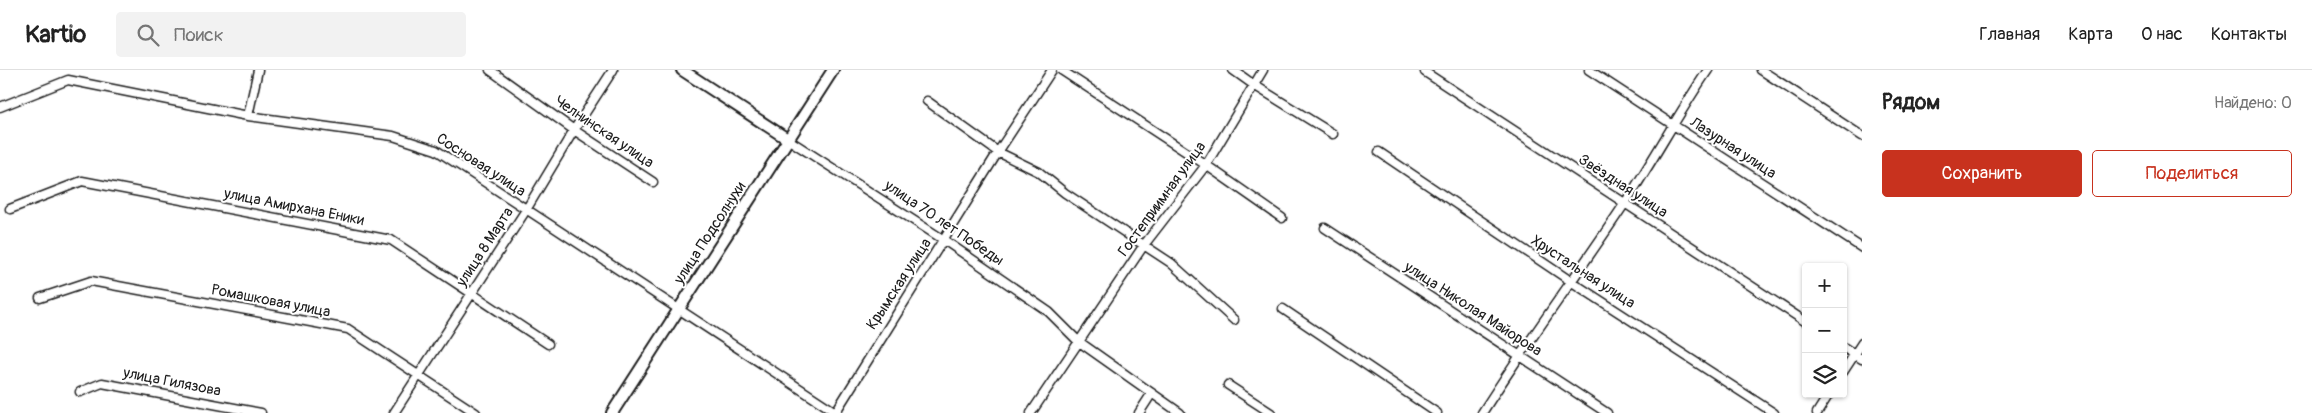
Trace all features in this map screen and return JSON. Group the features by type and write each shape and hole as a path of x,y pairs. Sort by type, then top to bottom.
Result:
{"street":[{"path":"248,116 258,70"},
{"name":"Челнинская улица","path":"490,70 574,130 653,182"},
{"name":"улица 8 Марта","path":"394,413 526,210 613,70"},
{"name":"улица 70 лет Победы","path":"682,70 944,240 1049,312 1078,341 1180,413"},
{"name":"улица Подсолнухи","path":"612,413 833,70"},
{"name":"Крымская улица","path":"835,413 885,330 1052,70"},
{"path":"1061,70 1206,165 1282,218"},
{"path":"1234,70 1254,85 1333,134"},
{"name":"Гостеприимная улица","path":"1031,413 1144,245 1206,165 1263,70"},
{"name":"Лазурная улица","path":"1589,70 1862,248"},
{"path":"1482,413 1519,355 1625,204 1672,124 1708,70"},
{"path":"1762,70 1862,136"},
{"name":"Звёздная улица","path":"1425,72 1802,319"},
{"name":"Сосновая улица","path":"0,107 68,80 248,116 394,136 416,142 436,150 835,413"},
{"path":"927,101 998,152 1039,172 1064,193 1171,263 1234,320"},
{"name":"Хрустальная улица","path":"1379,152 1572,282 1774,413"},
{"name":"улица Амирхана Еники","path":"10,209 82,181 392,240 548,344"},
{"name":"улица Николая Майорова","path":"1325,228 1607,413"},
{"name":"Ромашковая улица","path":"40,298 91,281 348,329 476,413"},
{"path":"1283,309 1437,413"},
{"path":"1847,366 1862,343"},
{"path":"1847,350 1862,359"},
{"name":"улица Гилязова","path":"80,392 102,383 261,413"},
{"path":"1228,384 1271,413"},
{"path":"1139,413 1152,393"},
{"path":"1817,413 1826,398"}]}
